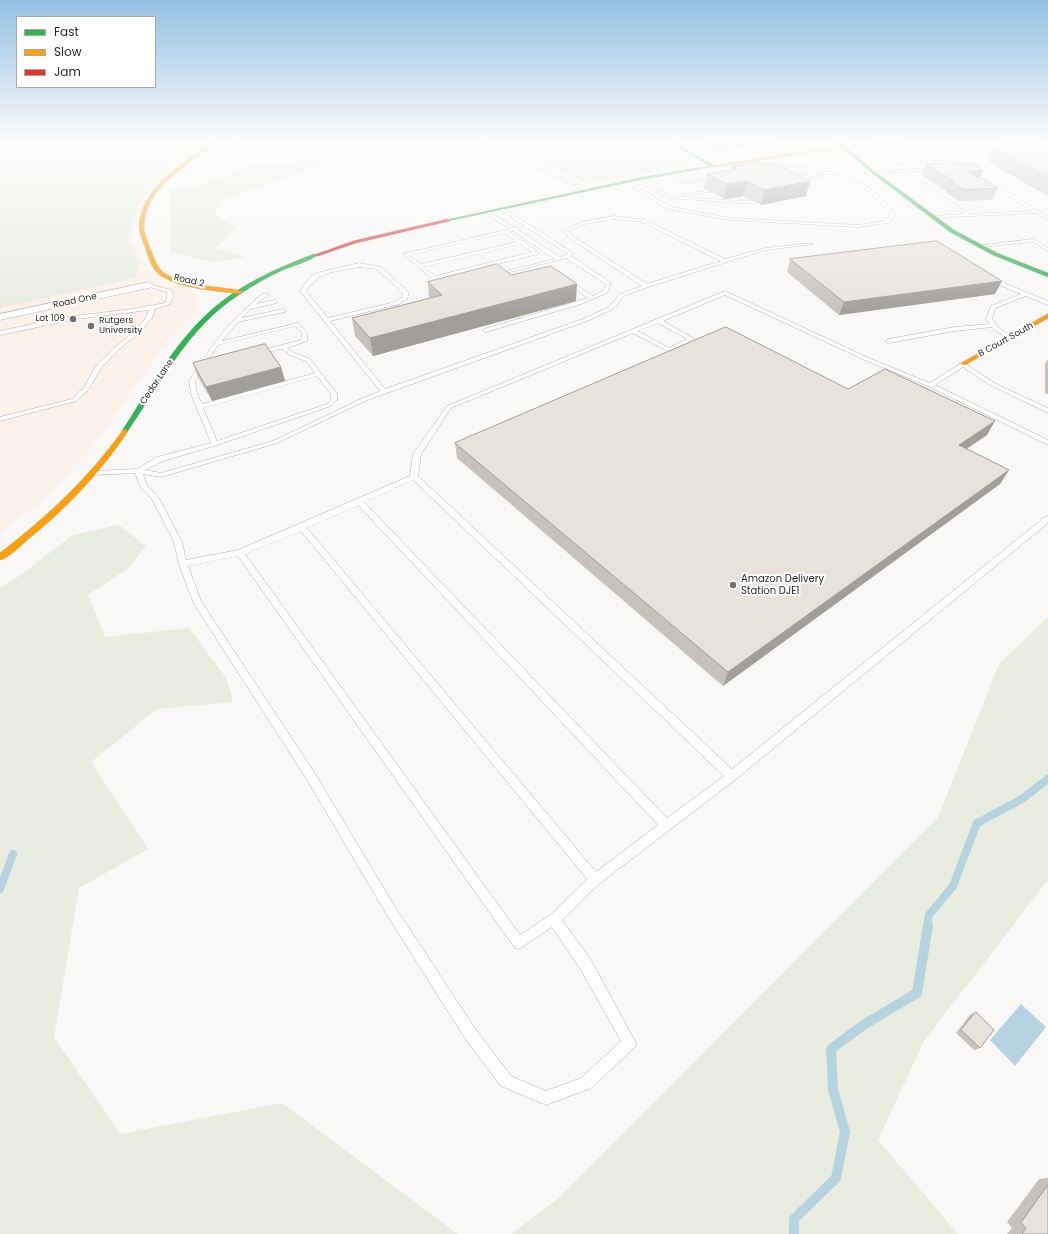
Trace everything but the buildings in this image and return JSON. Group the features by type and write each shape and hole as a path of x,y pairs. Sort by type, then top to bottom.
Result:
{"street":[{"name":"Road 2","path":"152,200 148,206 142,230 150,256 156,269 165,276 240,292"},
{"name":"Cedar Lane","path":"0,557 24,540 73,495 110,452 173,358 193,331 211,313 240,292 269,275 294,263 343,247 389,234 546,200"},
{"path":"910,200 952,231 979,246 1020,265 1048,275"},
{"name":"Road One","path":"0,317 149,285"},
{"name":"B Court South","path":"963,364 1048,316"}],"lane":[{"path":"656,200 670,208 730,219 858,226 885,222 891,218 892,213 879,200"},
{"path":"699,200 756,202"},
{"path":"725,201 732,200"},
{"path":"725,201 751,200"},
{"path":"946,200 968,215"},
{"path":"1017,200 1048,219"},
{"path":"503,209 570,253 568,257"},
{"path":"488,212 559,259"},
{"path":"933,217 1037,212"},
{"path":"646,286 571,237 566,230 574,225 612,217 630,218 643,221 725,261"},
{"path":"504,232 536,253 434,278 405,254 529,226"},
{"path":"420,266 545,236"},
{"path":"1034,240 1048,250"},
{"path":"979,246 1041,240"},
{"path":"92,473 138,472 161,475 275,442 384,392 585,320 611,308 622,295 646,286 765,249 812,244"},
{"path":"486,330 592,298 605,292 609,284 568,257 543,265 487,277"},
{"path":"327,320 397,303 405,298 406,293 379,268 359,265 318,274 309,282 303,291 384,392"},
{"path":"561,277 592,298"},
{"path":"985,277 1048,303"},
{"path":"0,333 74,318 154,308 167,304 170,297 170,290 149,285"},
{"path":"216,444 194,394 192,381 216,344 248,308 266,294"},
{"path":"414,477 417,454 449,407 725,294 870,360 930,385 1048,443"},
{"path":"1010,338 997,329 989,319 993,307 1025,294"},
{"path":"248,308 275,302"},
{"path":"0,420 74,400 87,388 98,367 116,349 137,332 149,318 154,308"},
{"path":"236,322 283,311"},
{"path":"634,331 669,350 692,339 659,321"},
{"path":"216,344 296,324 305,332 306,337 304,341 247,355"},
{"path":"888,341 955,329 993,325"},
{"path":"138,472 160,459 216,444 329,405 334,400 334,394 308,360 292,354 283,347"},
{"path":"203,365 210,363"},
{"path":"930,385 963,364 992,384 1048,411"},
{"path":"200,407 319,374"},
{"path":"138,472 144,486 155,498 178,542 183,564 197,602 310,775 391,911 471,1035 506,1081 546,1098 586,1083 629,1043 586,965 554,919"},
{"path":"183,564 240,553 414,477"},
{"path":"414,477 732,776"},
{"path":"358,501 667,826"},
{"path":"240,553 518,943 554,919 595,880 732,776 1048,519"},
{"path":"302,526 595,880"}],"shaded area":[{"name":"Rutgers University","path":"0,200 146,200 133,232 143,260 153,276 188,288 197,295 199,304 196,312 169,339 91,449 39,503 0,533"},
{"path":"0,200 141,200 127,239 140,267 135,278 0,308"},
{"path":"171,200 224,200 214,213 235,228 215,248 246,257 213,262 170,252"},
{"path":"119,525 146,546 130,567 88,595 105,637 189,628 227,679 233,702 157,709 91,762 148,849 79,888 54,1037 120,1134 282,1103 458,1234 0,1234 0,588 19,576 73,535"},
{"path":"1048,617 1048,880 924,1041 878,1140 958,1234 511,1234 560,1197 938,817 999,664"}],"water":[{"path":"1021,1004 1046,1027 1015,1066 990,1040"}],"waterway":[{"path":"927,926 929,915 953,886 977,823 1022,799 1048,779"},
{"path":"0,889 13,854"},
{"path":"794,1234 794,1219 836,1178 845,1132 833,1089 831,1049 865,1024 917,993 928,925"}],"traffic: fast":[{"path":"448,220 543,200"},
{"path":"910,200 952,231 995,254 1048,275"},
{"path":"125,431 176,353 208,316 222,304 251,284 283,268 316,255"}],"traffic: slow":[{"path":"151,200 143,217 142,231 154,264 159,271 165,276 182,283 240,292"},
{"path":"963,364 1048,316"},
{"path":"0,557 35,530 84,484 99,467 125,431"}],"traffic: jam":[{"path":"316,255 355,242 448,220"}],"place":[{"name":"Lot 109","path":"73,319"},
{"name":"Rutgers University","path":"91,326"},
{"name":"Amazon Delivery Station DJE1","path":"733,585"}]}
